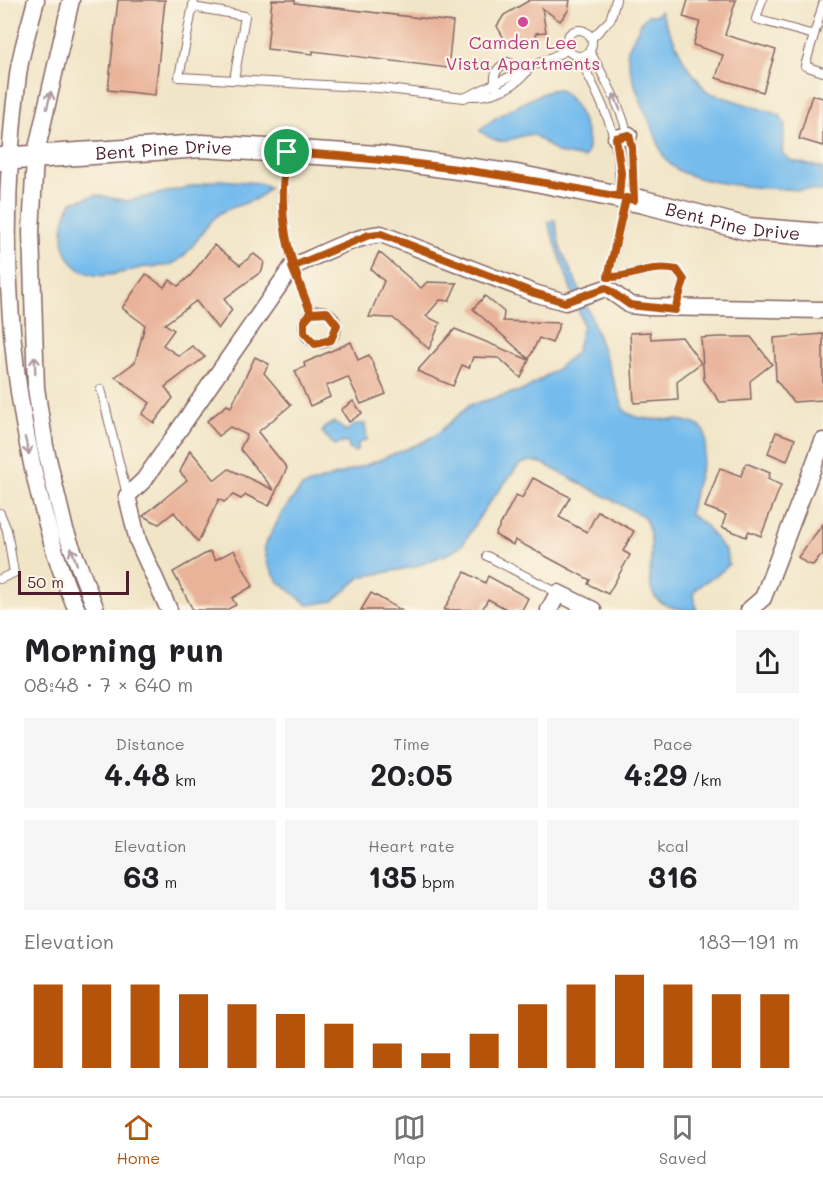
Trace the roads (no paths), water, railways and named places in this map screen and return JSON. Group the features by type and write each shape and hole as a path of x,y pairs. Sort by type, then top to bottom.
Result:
{"street":[{"path":"36,0 18,73 5,158 3,296 25,437 47,525 79,606"},
{"path":"71,0 35,157 31,232 36,388 45,446 65,530 79,606"},
{"name":"Bent Pine Drive","path":"5,158 202,146 378,157 516,176 626,198 748,229 823,235"},
{"path":"169,610 138,541 127,496 144,480 292,267 369,235 381,234 534,293 565,302 602,286 630,305 675,310 823,310"},
{"path":"749,610 763,598 823,441"},
{"path":"549,610 558,593 593,610"}],"lane":[{"path":"617,0 610,20 591,38 590,52 613,92 622,137 621,173 626,198"},
{"path":"762,0 756,19 814,35"},
{"path":"234,80 245,16 193,4 180,77 234,80 379,88 444,98 464,98 487,96 497,88 523,78 528,68 567,50"},
{"path":"823,4 806,66 823,72"},
{"path":"567,50 566,39 572,32 581,30 591,38"},
{"path":"567,50 579,57 622,137 632,147 626,198 602,286"},
{"path":"579,57 590,52"},
{"path":"497,88 495,74 499,67 507,62 528,68"},
{"path":"287,152 281,186 282,218 292,267 311,313"},
{"path":"602,286 642,269 664,267 677,270 684,280 675,310"},
{"path":"322,310 332,315 337,325 331,340 320,344 306,337 304,321 311,313 322,310"},
{"path":"101,389 127,496"},
{"path":"0,513 14,573 0,579"},
{"path":"487,556 558,593"}],"water":[{"path":"660,11 685,63 707,92 780,115 785,125 782,153 792,161 823,168 823,191 721,183 683,173 667,161 639,98 627,51 641,23 648,15 656,15"},
{"path":"557,89 571,100 582,120 588,141 584,158 558,153 534,135 497,141 480,131 516,107 541,94"},
{"path":"219,180 259,183 269,187 259,197 219,214 186,254 172,264 95,275 74,265 68,256 63,235 67,212 72,202 96,195 127,201"},
{"path":"555,220 560,247 589,311 624,410 643,418 685,421 704,430 705,449 690,514 706,526 726,552 729,564 696,589 693,594 697,610 673,608 659,601 652,591 650,532 643,516 542,463 530,461 519,465 485,508 463,544 452,552 414,567 361,577 333,601 308,605 278,581 268,565 264,547 282,513 302,487 421,443 437,434 470,405 526,389 557,369 576,352 583,326 548,222"},
{"path":"334,422 346,431 356,424 365,424 367,440 358,443 358,449 355,452 349,449 348,442 334,445 322,432 325,427"}],"place":[{"name":"Camden Lee Vista Apartments","path":"523,22"}]}
